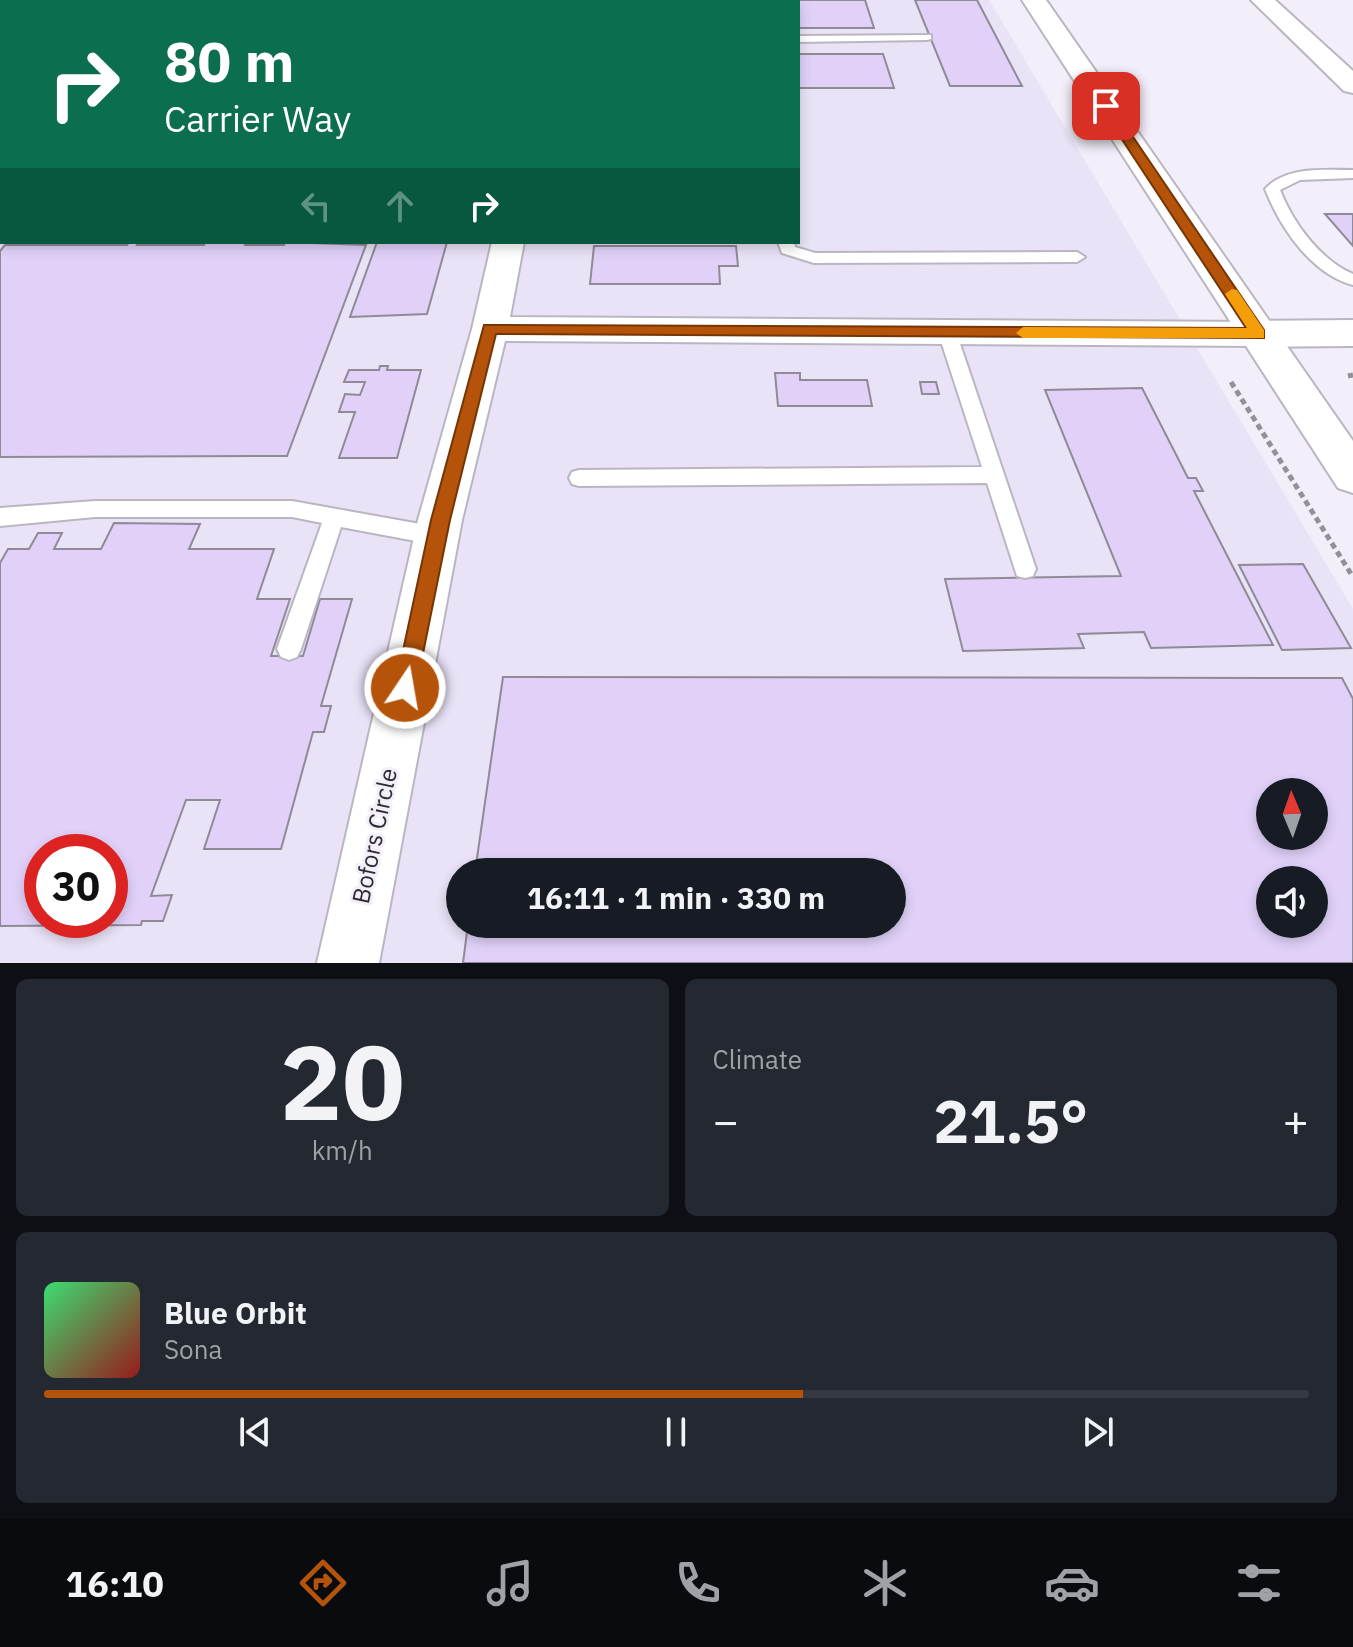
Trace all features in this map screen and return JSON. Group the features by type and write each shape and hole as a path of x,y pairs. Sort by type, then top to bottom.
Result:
{"main road":[{"path":"1034,0 1353,476"},
{"path":"1258,334 1353,333"}],"street":[{"path":"1262,0 1353,85"},
{"name":"Bofors Circle","path":"348,963 437,536 490,329 508,244"},
{"path":"490,329 1258,334"}],"lane":[{"path":"800,39 927,37"},
{"path":"1353,174 1291,178 1279,181 1272,189 1277,205 1328,268 1353,280"},
{"path":"786,244 788,250 814,258 1077,257"},
{"path":"947,332 1025,569"},
{"path":"579,478 994,475"},
{"path":"0,517 95,509 292,509 437,536"},
{"path":"289,649 334,518"}],"path":[{"path":"1231,382 1353,577"}],"shaded area":[{"path":"800,0 989,0 1353,609 1353,963 0,963 0,244 800,244"}],"building":[{"path":"800,0 865,0 874,28 800,28"},
{"path":"915,0 977,0 1022,86 950,86"},
{"path":"800,54 883,54 894,88 800,88"},
{"path":"1325,214 1353,214 1353,246"},
{"path":"376,244 446,244 427,314 350,317"},
{"path":"5,245 366,245 287,456 0,457 0,251"},
{"path":"594,246 736,246 738,266 719,266 720,284 590,284"},
{"path":"380,366 388,366 387,370 421,370 397,458 339,458 355,412 339,412 345,394 360,395 365,382 344,382 349,370 379,370"},
{"path":"775,373 800,373 800,380 867,380 872,406 778,406"},
{"path":"920,382 936,382 939,394 922,394"},
{"path":"1142,388 1188,478 1196,478 1203,491 1194,491 1273,645 1151,648 1144,632 1078,634 1084,648 963,651 945,579 1121,576 1045,390"},
{"path":"114,523 200,524 189,549 274,549 257,599 290,599 271,656 303,656 320,599 352,599 321,706 331,706 324,732 313,732 281,849 204,849 220,800 186,800 151,896 172,895 163,921 142,921 141,925 128,925 128,834 24,834 24,926 0,926 0,563 8,549 29,549 38,533 62,533 54,549 101,549"},
{"path":"1303,564 1351,648 1282,650 1239,565"},
{"path":"503,677 1342,678 1353,699 1353,963 463,963 466,938 906,938 906,858 477,858"}],"slow traffic":[{"path":"1023,333 1258,334 1232,294"}],"route":[{"path":"405,688 440,520 490,329 1258,334 1106,106"}]}
